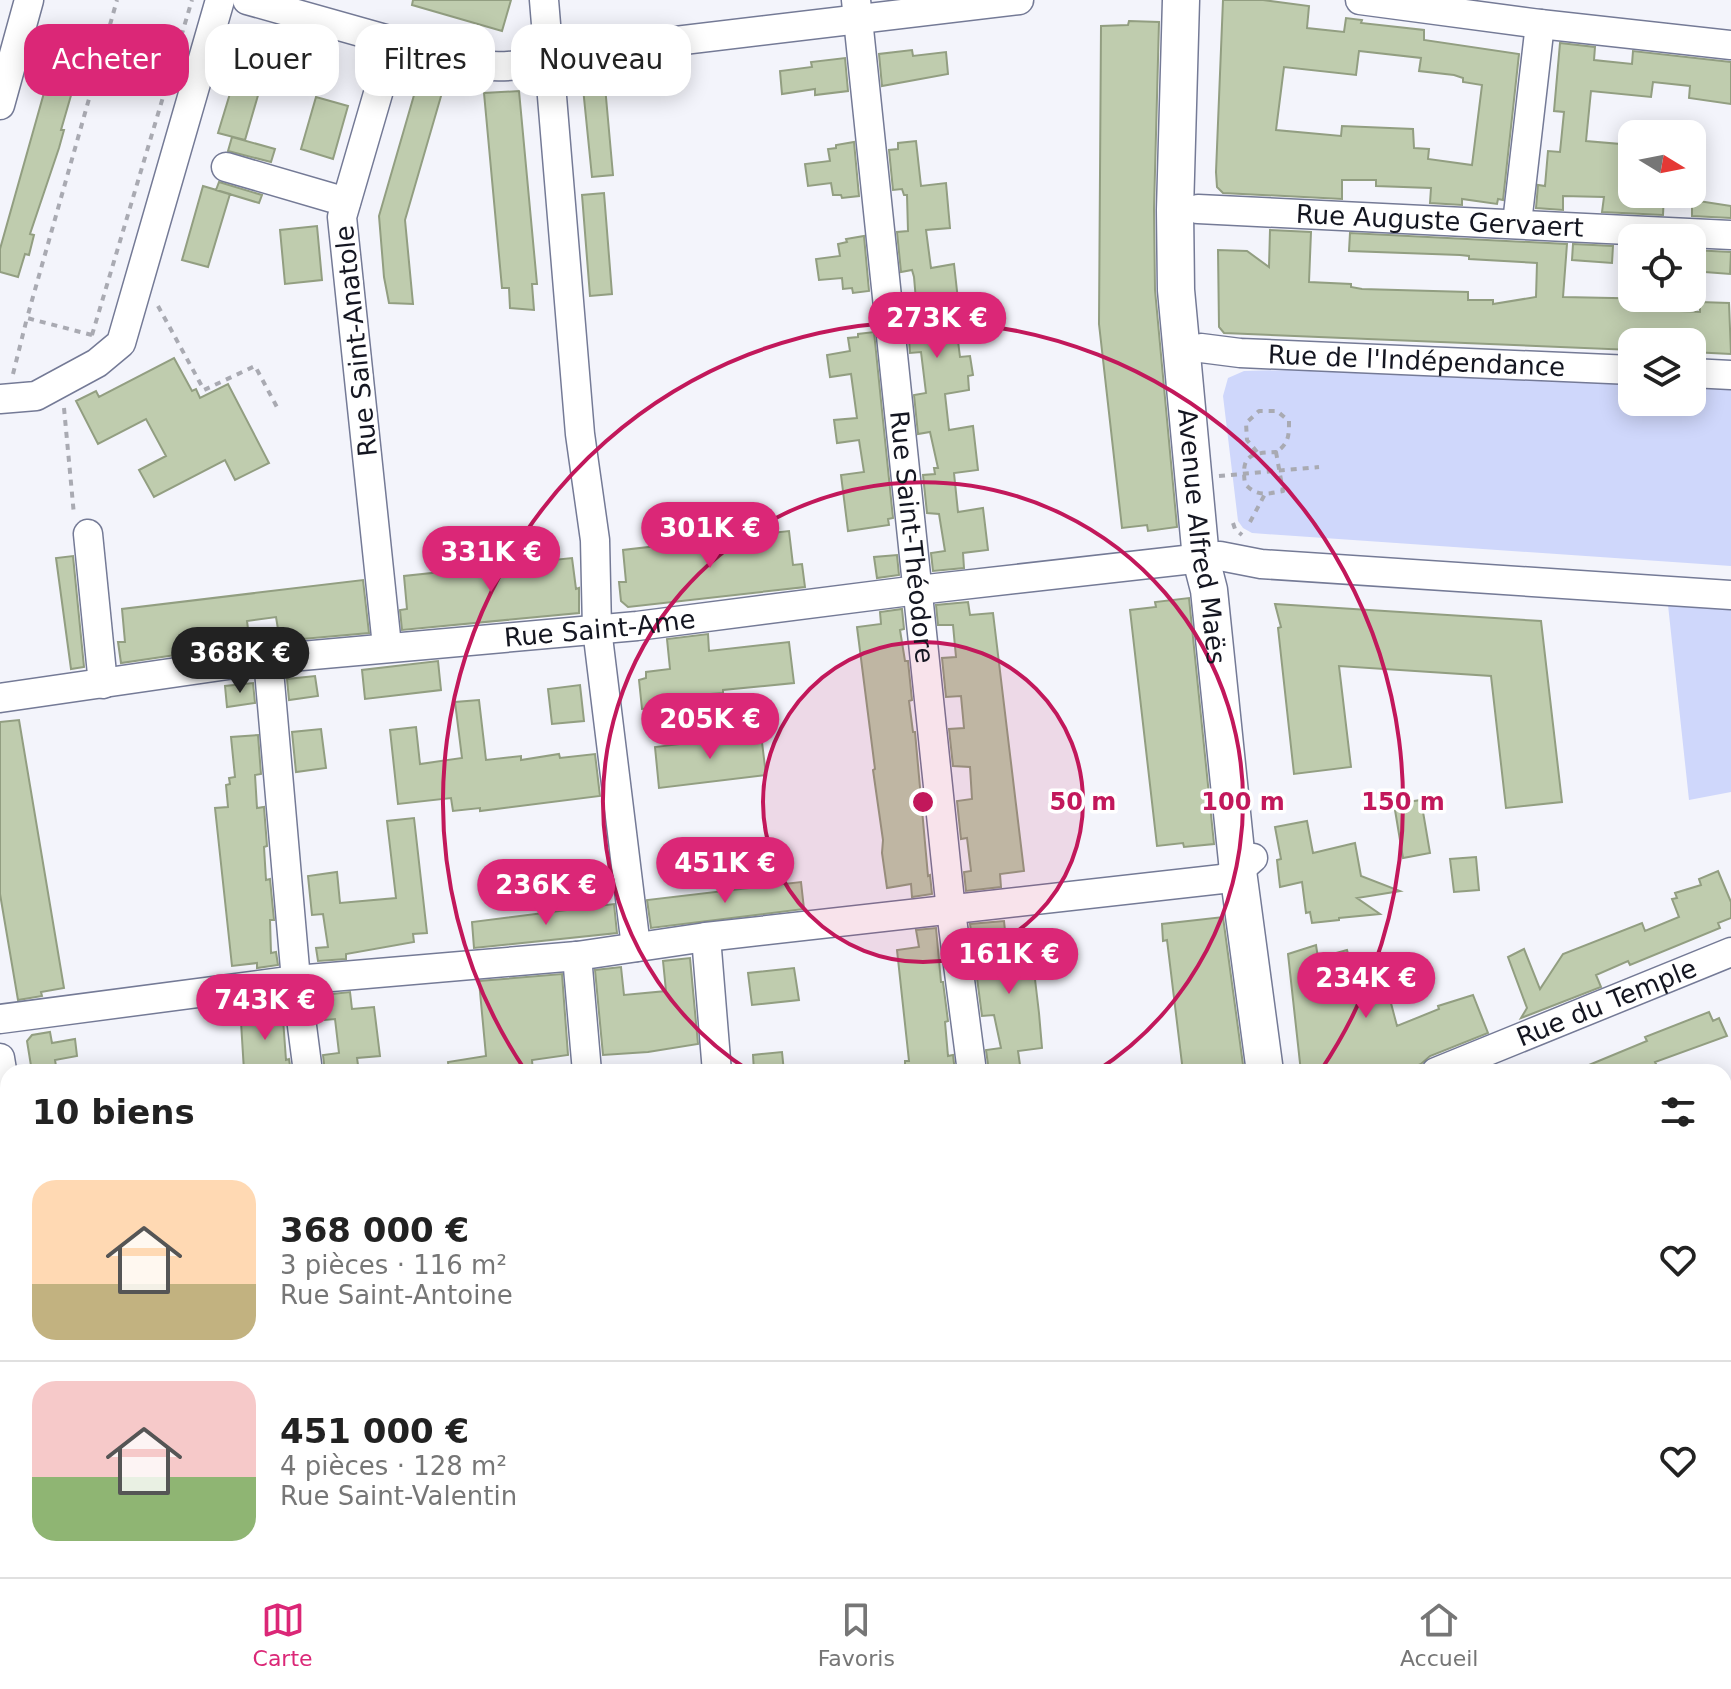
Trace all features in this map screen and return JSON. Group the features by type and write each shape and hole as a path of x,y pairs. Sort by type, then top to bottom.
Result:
{"main road":[{"name":"Avenue Alfred Maës","path":"1181,0 1176,290 1210,557 1209,590 1272,1063"},
{"name":"Avenue Alfred Maës","path":"1199,0 1201,348 1228,476 1210,557"}],"street":[{"path":"0,105 29,0"},
{"path":"3,398 36,396 97,363 121,343 220,0"},
{"path":"247,0 355,31"},
{"path":"544,0 546,24"},
{"path":"691,35 857,9 1019,0"},
{"path":"1199,0 1192,12 1185,210 1191,359 1210,557"},
{"path":"1360,0 1731,45"},
{"name":"Rue Saint-Théodore","path":"857,9 951,911 971,1064"},
{"path":"1517,223 1540,24"},
{"name":"Rue Saint-Anatole","path":"377,96 342,217 387,646"},
{"path":"552,96 580,434 595,540 597,629 636,947"},
{"path":"226,167 346,202"},
{"name":"Rue Auguste Gervaert","path":"1198,209 1731,235"},
{"name":"Rue de l'Indépendance","path":"1201,348 1618,369"},
{"path":"1706,374 1731,375"},
{"path":"82,528 103,684"},
{"name":"Rue Saint-Ame","path":"0,698 268,659 597,629 1210,557 1261,564 1731,595"},
{"path":"268,659 296,980 307,1064"},
{"path":"0,1019 296,980 577,956 706,937 1222,879 1246,864"},
{"path":"706,937 716,1064"},
{"name":"Rue du Temple","path":"1456,1064 1731,952"},
{"path":"577,956 586,1064"}],"path":[{"path":"3,398 117,0"},
{"path":"27,318 92,335 192,0"},
{"path":"140,274 204,390 255,366 278,409"},
{"path":"61,382 82,528"},
{"path":"1228,476 1257,453 1276,452 1284,447 1289,437 1289,421 1277,411 1259,411 1246,423 1247,440 1257,453"},
{"path":"1228,476 1249,489 1265,494 1283,491 1276,452"},
{"path":"1228,476 1319,467"},
{"path":"1250,522 1265,494"}],"shaded area":[{"path":"1333,369 1618,380 1618,416 1706,416 1706,384 1731,385 1731,566 1252,533 1238,521 1223,396 1228,378 1244,371"},
{"path":"1668,605 1731,609 1731,792 1689,800"}],"building":[{"path":"413,0 511,0 502,31 495,29 495,24 478,24 412,5"},
{"path":"1223,0 1263,0 1309,6 1307,28 1344,32 1346,18 1362,20 1361,23 1424,30 1424,40 1519,54 1503,200 1498,199 1497,204 1462,199 1462,205 1430,203 1431,188 1376,186 1376,180 1342,180 1342,199 1223,193 1217,187","holes":["1359,51 1421,58 1419,71 1454,75 1463,78 1463,82 1482,85 1472,165 1428,159 1429,149 1414,148 1413,129 1342,126 1341,136 1276,130 1284,67 1356,75"]},
{"path":"1129,21 1159,22 1155,290 1177,527 1148,531 1147,525 1122,528 1099,324 1101,26 1128,25"},
{"path":"1560,43 1595,47 1594,60 1632,64 1633,51 1731,62 1731,104 1689,98 1690,86 1653,82 1651,97 1591,91 1586,141 1618,144 1618,208 1663,208 1663,215 1602,212 1604,197 1563,196 1563,210 1536,208 1538,185 1545,186 1548,151 1560,152 1564,112 1554,111"},
{"path":"912,50 913,56 946,52 948,74 882,86 879,54"},
{"path":"845,58 848,91 815,95 815,89 782,94 780,71 812,67 811,62"},
{"path":"511,91 511,96 519,96 537,284 532,284 534,310 510,308 509,288 502,288 484,96 495,96 495,92"},
{"path":"43,96 71,96 59,148 30,234 34,235 29,255 25,254 18,277 0,272 0,249"},
{"path":"229,96 258,96 245,140 218,133"},
{"path":"414,96 441,96 405,220 413,304 389,303 379,216"},
{"path":"584,96 606,96 613,175 592,177"},
{"path":"316,97 348,106 333,159 301,149"},
{"path":"232,137 275,149 271,162 228,151"},
{"path":"916,141 921,186 946,183 950,228 926,230 931,268 954,264 959,309 954,309 960,357 970,356 973,375 968,376 969,390 945,394 949,430 973,426 978,470 954,473 958,512 983,508 988,550 963,553 964,568 933,571 931,553 945,551 939,514 927,513 923,475 935,474 934,468 938,468 930,432 918,434 914,395 926,393 921,352 910,353 907,313 917,312 914,277 912,270 901,272 897,232 908,231 907,195 902,189 893,190 889,150 898,149 898,143"},
{"path":"854,142 859,196 842,198 841,195 833,195 831,183 808,186 805,164 830,161 828,149"},
{"path":"219,182 262,195 259,203 216,190"},
{"path":"203,186 230,194 208,267 182,260"},
{"path":"604,193 612,294 590,296 582,195"},
{"path":"1706,202 1731,206 1731,218 1692,216 1692,208 1706,208"},
{"path":"317,226 322,280 285,284 280,230"},
{"path":"1270,230 1311,232 1309,282 1351,284 1351,287 1362,289 1468,292 1468,300 1493,300 1493,304 1536,297 1537,263 1469,259 1469,256 1460,255 1349,251 1350,233 1567,244 1563,297 1618,298 1618,312 1706,312 1706,302 1729,303 1731,354 1706,353 1706,328 1618,328 1618,349 1224,333 1219,327 1218,250 1247,251 1269,267"},
{"path":"864,236 869,291 853,293 852,288 843,289 842,278 819,280 816,259 840,256 838,244 847,242 846,239"},
{"path":"1573,244 1613,246 1612,263 1572,260"},
{"path":"1706,251 1731,252 1730,274 1706,272"},
{"path":"874,332 893,518 888,519 889,525 848,531 841,475 864,472 859,440 837,443 834,420 857,418 851,374 830,377 827,355 850,351 848,338"},
{"path":"174,358 192,391 196,389 200,398 228,384 269,463 235,480 225,460 154,497 139,470 166,456 146,419 98,444 76,401 96,391 99,397"},
{"path":"789,531 793,565 802,564 805,587 628,607 621,601 619,582 626,582 623,550"},
{"path":"897,555 899,575 877,578 874,557"},
{"path":"73,556 84,667 71,669 56,558"},
{"path":"572,558 576,589 579,588 579,613 402,630 400,610 407,609 404,576"},
{"path":"363,580 369,633 280,641 276,617 247,621 250,644 121,663 118,642 125,642 122,609"},
{"path":"1189,598 1214,844 1157,846 1130,610 1156,607 1155,602"},
{"path":"968,602 970,615 993,613 1024,871 1000,874 1001,887 966,891 964,872 971,871 967,838 961,839 957,801 972,799 970,767 953,766 949,729 964,728 961,696 946,697 942,658 956,657 953,625 938,625 936,605"},
{"path":"1275,604 1541,621 1562,802 1506,808 1491,676 1339,666 1351,767 1294,774 1278,628 1281,627"},
{"path":"902,609 904,629 900,630 905,661 908,661 912,700 909,701 932,894 912,897 911,884 887,888 857,627 881,624 880,612"},
{"path":"708,634 709,651 789,642 794,683 723,690 723,693 711,694 712,703 642,709 639,680 646,678 646,672 670,669 667,639"},
{"path":"438,661 441,690 365,699 362,670"},
{"path":"315,676 318,696 289,700 287,679"},
{"path":"253,683 255,703 227,707 225,686"},
{"path":"580,685 584,721 552,724 548,689"},
{"path":"479,700 486,760 595,754 600,796 480,811 480,808 453,811 451,798 398,804 390,730 416,727 420,764 462,758 455,702"},
{"path":"19,720 64,988 18,1000 0,894 0,722"},
{"path":"321,729 326,768 296,772 292,732"},
{"path":"761,734 766,775 659,788 655,747"},
{"path":"258,735 261,774 255,775 257,808 264,807 266,880 270,879 274,920 270,920 271,953 276,952 278,965 257,968 257,963 232,966 215,808 228,807 226,785 230,784 229,778 235,777 231,737"},
{"path":"1421,800 1430,853 1403,858 1394,804"},
{"path":"414,818 427,933 413,934 414,942 346,954 346,959 318,961 316,948 328,947 323,914 312,915 308,876 337,872 340,903 396,898 387,821"},
{"path":"1307,821 1313,853 1355,843 1361,876 1400,891 1357,898 1380,914 1312,923 1310,912 1306,913 1302,882 1280,887 1277,860 1281,859 1275,827"},
{"path":"1476,857 1479,890 1454,892 1450,859"},
{"path":"1718,871 1731,902 1731,918 1718,923 1720,928 1630,965 1628,961 1596,975 1601,987 1521,1018 1527,1008 1508,957 1524,949 1540,989 1563,954 1642,923 1645,931 1679,917 1672,899 1677,898 1675,893 1701,885 1699,879"},
{"path":"801,882 804,909 651,928 647,900"},
{"path":"614,904 617,933 474,948 472,922"},
{"path":"1223,917 1243,1064 1182,1064 1167,940 1163,941 1162,924"},
{"path":"1004,921 1006,940 1030,937 1042,1048 1018,1051 1020,1064 988,1064 986,1050 1001,1048 994,1015 982,1016 977,978 993,976 988,944 973,945 970,924"},
{"path":"936,928 948,1021 945,1022 948,1056 953,1055 954,1064 905,1064 909,1061 897,950 919,947 916,930"},
{"path":"1316,945 1318,958 1347,950 1354,976 1382,969 1397,1026 1439,1009 1438,1006 1473,995 1488,1033 1430,1056 1421,1064 1300,1064 1288,954"},
{"path":"690,958 698,1044 603,1055 595,970 621,967 624,995 666,991 663,961"},
{"path":"794,968 799,1000 752,1005 748,973"},
{"path":"562,974 568,1055 532,1060 532,1064 448,1064 486,1056 479,981"},
{"path":"350,992 352,1009 374,1007 380,1056 357,1058 358,1064 324,1064 323,1055 339,1053 335,1019 325,1020 323,995"},
{"path":"282,1005 286,1060 289,1059 290,1064 244,1064 241,1022 264,1018 263,1008"},
{"path":"1709,1012 1713,1021 1719,1018 1727,1036 1656,1064 1591,1064 1647,1041 1645,1037"},
{"path":"50,1032 52,1043 75,1039 77,1056 55,1060 56,1064 31,1064 27,1041 32,1035"},
{"path":"782,1052 783,1064 754,1064 753,1055"}]}
